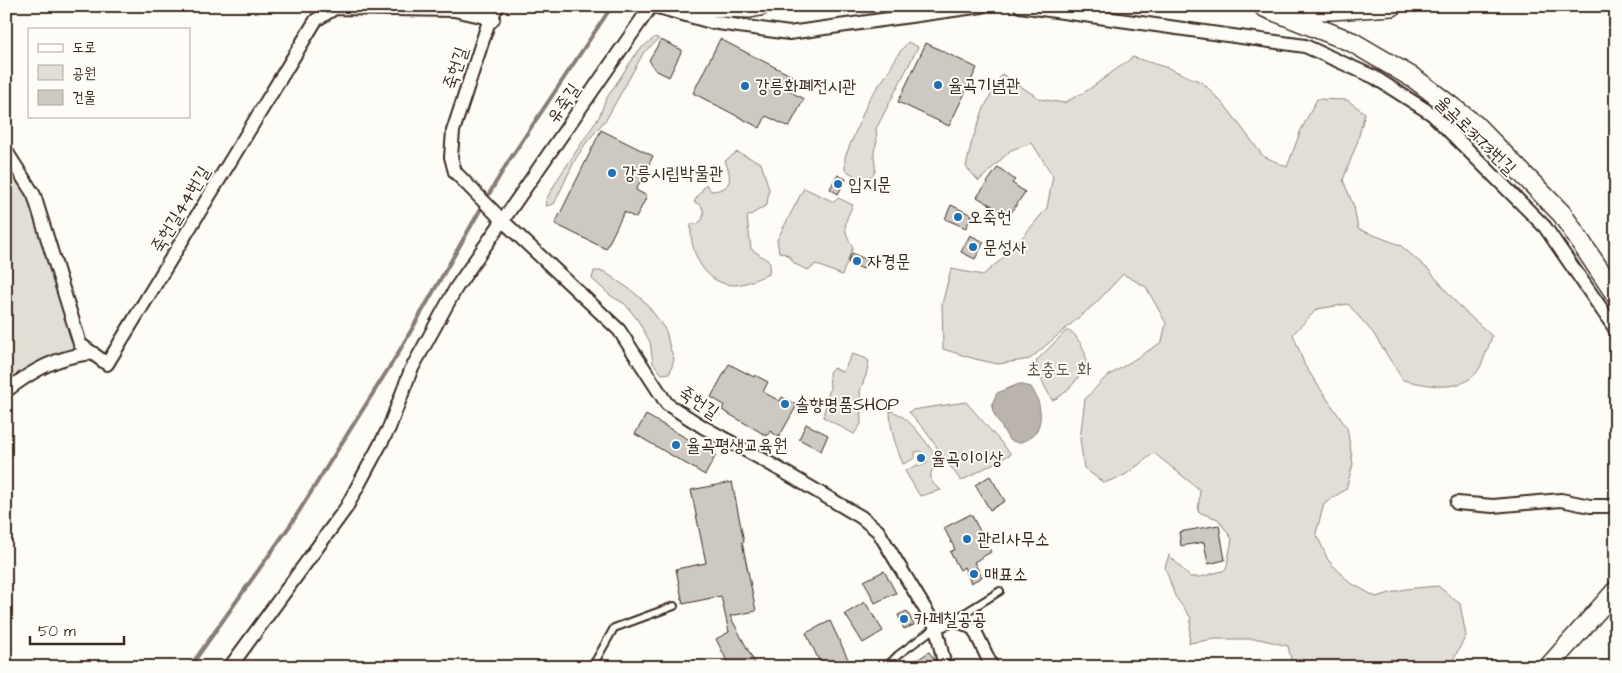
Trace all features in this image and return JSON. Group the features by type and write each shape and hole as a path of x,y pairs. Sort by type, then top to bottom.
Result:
{"main road":[{"path":"684,6 750,8 760,6"},
{"path":"1259,7 1288,10 1331,10 1392,6"},
{"path":"1259,7 1352,42 1415,80 1474,124 1562,214 1616,295"}],"street":[{"path":"652,6 711,22 789,32 982,6"},
{"name":"유죽길","path":"230,667 346,508 389,428 411,370 456,288 499,216 652,6"},
{"name":"율곡로3173번길","path":"1020,6 1305,46 1374,77 1432,114 1545,227 1616,330"},
{"name":"죽헌길44번길","path":"93,353 107,364 316,20 335,8 492,10"},
{"name":"죽헌길","path":"492,10 453,131 451,157 455,172 619,330 667,404 703,427 862,517 878,531 936,627 944,667"},
{"path":"6,151 34,195 80,344 93,353"},
{"path":"6,391 40,367 78,354 93,353"},
{"path":"1457,503 1494,506 1561,500 1590,506 1616,506"},
{"path":"1548,667 1616,590"},
{"path":"936,627 955,619 974,629 992,667"}],"lane":[{"path":"955,619 1000,592"},
{"path":"592,667 614,628 674,606"},
{"path":"886,667 898,655 936,627"}],"green space":[{"path":"655,37 659,39 644,52 607,118 586,143 575,160 554,204 546,206 547,198 599,117 606,99 638,51"},
{"path":"908,42 918,47 876,129 877,141 874,152 874,173 869,178 863,180 845,170 845,157 869,99"},
{"path":"1133,57 1168,68 1203,83 1227,108 1263,156 1287,167 1301,130 1317,99 1347,100 1365,113 1357,143 1343,180 1354,207 1358,229 1400,245 1429,270 1460,307 1492,336 1479,369 1470,379 1452,386 1442,386 1403,380 1373,333 1348,304 1317,309 1293,334 1305,366 1347,428 1353,464 1346,489 1324,504 1316,533 1328,560 1349,582 1376,597 1405,589 1438,586 1460,604 1466,636 1449,667 1293,667 1288,646 1259,639 1216,639 1189,643 1191,618 1175,596 1165,567 1169,555 1190,577 1200,577 1226,570 1232,539 1218,519 1198,512 1200,490 1154,453 1125,475 1104,483 1084,468 1080,439 1085,399 1105,378 1162,342 1166,323 1146,287 1123,274 1097,302 1030,359 998,364 943,349 942,304 951,269 983,275 1010,252 1047,208 1053,176 1032,143 1011,150 979,181 966,167 972,141 984,108 1002,74 1040,99 1064,103 1088,90"},
{"path":"737,152 761,163 769,189 767,205 747,217 751,249 770,262 769,274 736,285 725,284 715,280 701,265 693,245 691,224 697,224 702,220 704,213 701,205 694,202 706,184 711,191 723,188 729,182 729,172 725,161"},
{"path":"6,155 32,198 77,348 73,353 6,387"},
{"path":"804,188 834,202 838,198 853,205 846,221 846,231 853,247 842,275 815,264 807,270 795,264 788,255 779,252 777,240"},
{"path":"594,271 603,271 631,290 644,301 655,315 666,331 674,359 670,373 662,374 653,363 650,342 637,319 625,304 611,296 592,279"},
{"name":"초충도 화","path":"1066,331 1074,334 1081,344 1086,356 1085,364 1074,383 1063,394 1052,400 1035,368 1037,360"},
{"path":"852,354 869,361 860,391 861,424 854,434 823,417 830,388 829,372 833,368 843,372"},
{"path":"966,402 1011,454 961,481 924,429 909,412"},
{"path":"890,411 897,413 911,424 940,462 931,472 931,478 941,490 920,496 905,471 917,465 921,466 927,463 926,455 920,451 915,452 915,458 903,464 894,438"}],"shaded area":[{"path":"1019,384 1031,387 1039,406 1040,420 1035,433 1030,438 1019,443 1009,440 993,412 992,404 997,393"}],"building":[{"name":"강릉화폐전시관","path":"720,39 798,79 791,92 804,99 789,127 766,116 760,128 693,93"},
{"path":"661,40 682,50 669,77 655,70 649,60"},
{"name":"율곡기념관","path":"926,43 977,68 949,126 898,102"},
{"name":"강릉시립박물관","path":"601,130 653,156 636,190 647,196 636,218 624,212 606,249 555,224"},
{"path":"998,167 1015,180 1012,183 1025,192 1009,216 977,197"},
{"name":"입지문","path":"837,175 846,179 838,194 830,189"},
{"name":"오죽헌","path":"951,205 972,215 966,228 945,219"},
{"name":"문성사","path":"970,235 984,242 975,259 961,252"},
{"name":"자경문","path":"852,253 867,260 863,269 848,262"},
{"path":"729,364 768,382 763,392 780,401 782,397 797,405 779,437 770,431 767,436 722,410 724,405 711,397"},
{"name":"율곡평생교육원","path":"646,415 716,455 705,475 635,434"},
{"path":"806,424 828,435 821,451 799,439"},
{"path":"990,476 1005,501 990,510 975,485"},
{"path":"732,482 756,611 730,616 757,667 730,667 716,639 729,632 721,596 683,604 676,569 706,563 691,490"},
{"name":"관리사무소","path":"971,514 991,552 974,562 982,577 971,583 964,567 960,570 950,552 955,549 944,528"},
{"path":"1219,525 1225,560 1208,564 1204,542 1181,546 1179,532"},
{"path":"884,571 896,593 875,603 864,581"},
{"path":"865,602 883,631 863,643 845,614"},
{"path":"907,611 914,625 904,629 898,615"},
{"path":"830,621 848,659 832,667 822,667 806,633"},
{"path":"929,652 935,660 937,667 907,667"}],"waterway":[{"path":"486,199 508,162 612,6"},
{"path":"190,667 291,524 397,355 483,205"}],"place":[{"name":"율곡기념관","path":"938,85"},
{"name":"강릉화폐전시관","path":"745,86"},
{"name":"강릉시립박물관","path":"612,173"},
{"name":"입지문","path":"838,184"},
{"name":"오죽헌","path":"958,217"},
{"name":"문성사","path":"973,247"},
{"name":"자경문","path":"857,261"},
{"name":"솔향명품SHOP","path":"785,404"},
{"name":"율곡평생교육원","path":"676,445"},
{"name":"율곡이이상","path":"921,458"},
{"name":"관리사무소","path":"967,539"},
{"name":"매표소","path":"974,574"},
{"name":"카페칠공공","path":"904,619"}]}
